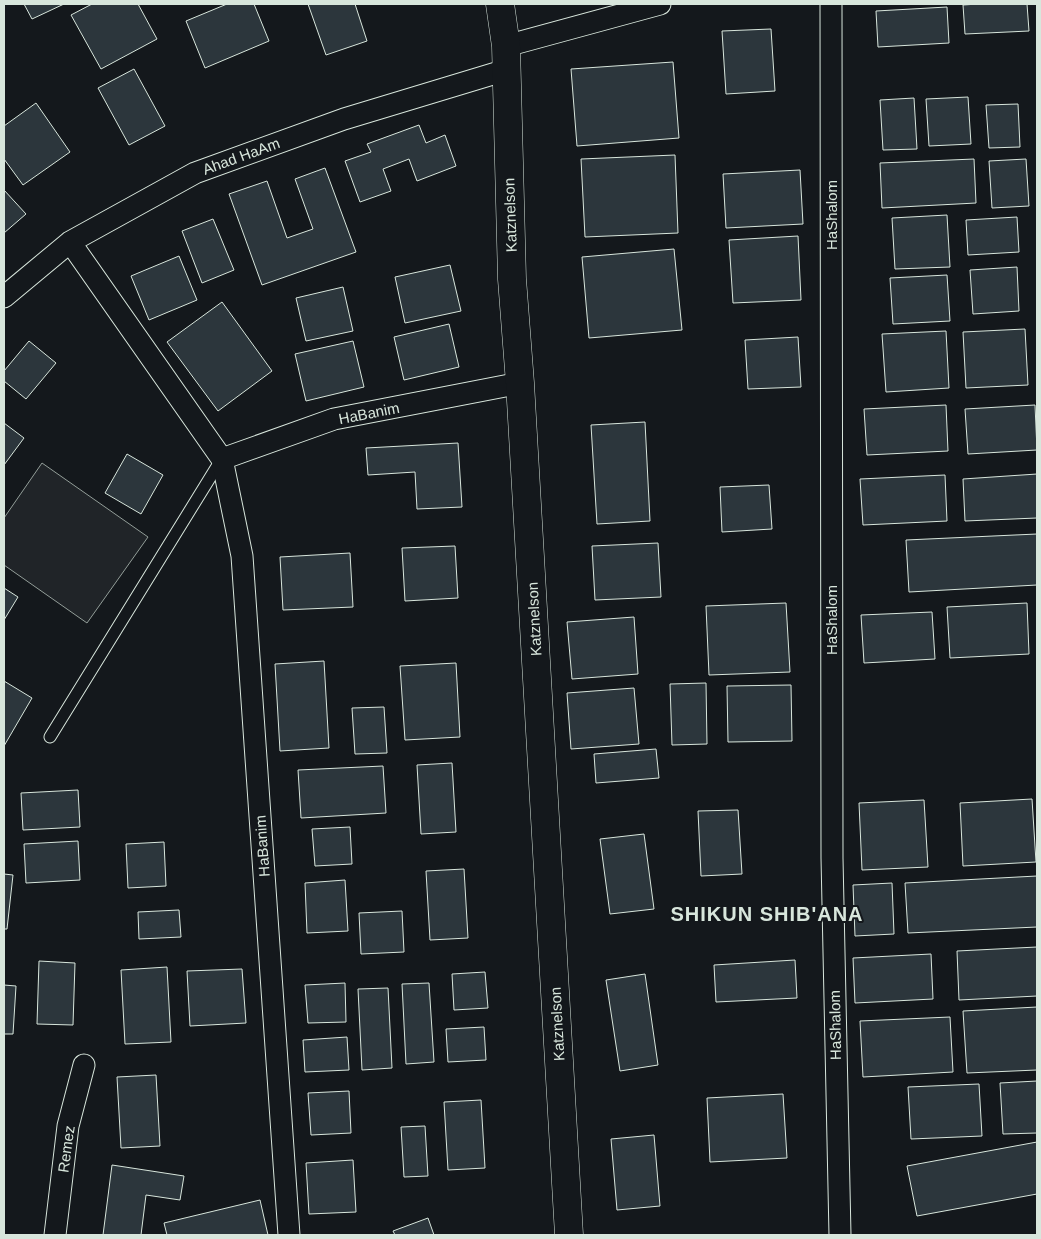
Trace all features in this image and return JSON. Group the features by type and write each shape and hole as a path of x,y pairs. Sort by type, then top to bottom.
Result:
{"street":[{"name":"Katznelson","path":"500,4 506,58 512,279 520,383 569,1235"},
{"name":"Ahad HaAm","path":"4,298 70,242 195,173 506,58 660,4"},
{"name":"HaShalom","path":"831,4 832,858 840,1235"},
{"name":"HaBanim","path":"70,242 222,459 242,556 289,1235"},
{"name":"HaBanim","path":"222,459 334,419 520,383"},
{"name":"Remez","path":"55,1235 68,1126 84,1065"}],"lane":[{"path":"50,737 222,459"}],"shaded area":[{"path":"42,463 148,537 87,623 4,565 4,518"}],"building":[{"path":"24,4 64,4 32,19"},
{"path":"92,4 138,4 157,39 101,69 71,15"},
{"path":"227,4 254,4 269,41 205,68 186,21"},
{"path":"308,4 355,4 367,41 326,55"},
{"path":"1027,4 1029,31 965,34 963,5"},
{"path":"947,7 949,43 878,47 876,11"},
{"path":"771,29 775,91 726,94 722,31"},
{"path":"673,62 679,138 577,146 571,69"},
{"path":"134,69 165,126 129,145 98,88"},
{"path":"968,97 971,144 929,146 926,99"},
{"path":"914,98 917,149 883,150 880,100"},
{"path":"36,103 70,152 23,185 4,159 4,126"},
{"path":"1018,104 1020,147 989,148 986,105"},
{"path":"419,125 426,143 445,135 456,166 417,181 409,159 383,169 391,191 360,202 345,161 371,152 367,144"},
{"path":"675,155 678,233 585,237 581,159"},
{"path":"974,159 976,203 882,208 880,163"},
{"path":"1026,159 1029,206 992,208 989,161"},
{"path":"325,168 356,252 262,285 229,194 267,181 287,238 313,229 295,179"},
{"path":"800,170 803,224 726,228 723,174"},
{"path":"4,190 26,214 4,233"},
{"path":"947,215 950,267 895,269 892,218"},
{"path":"1017,217 1019,252 968,255 966,220"},
{"path":"213,219 234,270 202,283 182,231"},
{"path":"798,236 801,300 733,303 729,240"},
{"path":"674,249 682,330 589,338 582,257"},
{"path":"179,256 197,300 149,320 131,276"},
{"path":"450,265 461,311 405,323 395,277"},
{"path":"1017,267 1019,311 973,314 970,270"},
{"path":"947,275 950,321 893,324 890,278"},
{"path":"343,287 353,331 306,341 296,298"},
{"path":"222,302 272,371 218,411 167,342"},
{"path":"449,324 459,367 404,380 394,337"},
{"path":"1025,329 1028,385 966,388 963,332"},
{"path":"946,331 949,388 886,392 882,334"},
{"path":"798,337 801,387 748,389 745,340"},
{"path":"29,341 56,363 26,399 4,381 4,371"},
{"path":"353,341 364,387 306,401 295,354"},
{"path":"946,405 948,451 867,455 864,409"},
{"path":"1035,405 1037,450 968,454 965,409"},
{"path":"645,422 650,521 597,524 591,425"},
{"path":"4,423 24,438 4,465"},
{"path":"458,443 462,507 417,509 415,472 368,475 366,448"},
{"path":"127,454 163,475 141,514 105,493"},
{"path":"1037,474 1037,518 965,521 963,479"},
{"path":"945,475 947,521 863,525 860,479"},
{"path":"769,485 772,529 722,532 720,487"},
{"path":"1037,534 1037,585 909,592 906,540"},
{"path":"658,543 661,597 595,600 592,546"},
{"path":"455,546 458,598 405,601 402,548"},
{"path":"350,553 353,607 283,610 280,557"},
{"path":"4,588 18,597 4,620"},
{"path":"786,603 790,672 709,675 706,606"},
{"path":"1027,603 1029,654 950,658 947,607"},
{"path":"932,612 935,659 864,663 861,615"},
{"path":"634,617 638,674 572,679 567,622"},
{"path":"324,661 329,748 280,751 275,664"},
{"path":"456,663 460,737 405,740 400,666"},
{"path":"4,681 32,698 4,746"},
{"path":"706,683 707,744 672,745 670,684"},
{"path":"791,685 792,741 728,742 727,686"},
{"path":"634,688 639,744 571,749 567,693"},
{"path":"384,707 387,753 355,754 352,708"},
{"path":"656,749 659,778 596,783 594,754"},
{"path":"452,763 456,832 421,834 417,765"},
{"path":"383,766 386,813 301,818 298,770"},
{"path":"78,790 80,827 23,830 21,793"},
{"path":"1032,799 1036,862 963,866 960,803"},
{"path":"924,800 928,867 862,870 859,803"},
{"path":"738,810 742,874 701,876 698,811"},
{"path":"350,827 352,864 315,866 312,829"},
{"path":"644,834 654,909 610,914 600,839"},
{"path":"78,841 80,880 26,883 24,844"},
{"path":"164,842 166,886 128,888 126,844"},
{"path":"464,869 468,938 430,940 426,871"},
{"path":"4,874 13,875 7,929 4,929"},
{"path":"1037,876 1037,927 908,933 905,883"},
{"path":"345,880 348,931 307,933 305,883"},
{"path":"892,883 894,934 855,936 853,885"},
{"path":"179,910 181,937 139,939 138,912"},
{"path":"402,911 404,952 361,954 359,913"},
{"path":"1037,947 1037,996 959,1000 957,951"},
{"path":"931,954 933,999 855,1003 853,958"},
{"path":"795,960 797,998 716,1002 714,965"},
{"path":"39,961 75,963 73,1025 37,1024"},
{"path":"167,967 171,1042 125,1044 121,970"},
{"path":"242,969 246,1023 190,1026 187,971"},
{"path":"485,972 488,1008 454,1010 452,974"},
{"path":"645,974 658,1065 620,1071 606,980"},
{"path":"345,983 346,1022 308,1023 305,985"},
{"path":"429,983 434,1062 406,1064 402,984"},
{"path":"4,985 16,986 13,1034 4,1034"},
{"path":"388,988 392,1068 362,1070 358,989"},
{"path":"1037,1007 1037,1070 967,1073 963,1011"},
{"path":"950,1017 953,1072 863,1077 860,1021"},
{"path":"484,1027 486,1060 448,1062 446,1029"},
{"path":"347,1037 349,1070 305,1072 303,1040"},
{"path":"156,1075 160,1146 121,1148 117,1077"},
{"path":"1037,1081 1037,1133 1003,1134 1000,1083"},
{"path":"979,1084 982,1136 911,1139 908,1087"},
{"path":"349,1091 351,1133 311,1135 308,1093"},
{"path":"783,1094 787,1158 710,1162 707,1098"},
{"path":"481,1100 485,1168 448,1170 444,1102"},
{"path":"425,1126 428,1176 404,1177 401,1127"},
{"path":"654,1135 660,1206 617,1210 611,1139"},
{"path":"1037,1142 1037,1194 917,1216 907,1166"},
{"path":"353,1160 356,1212 309,1214 306,1163"},
{"path":"112,1165 184,1176 180,1200 146,1195 141,1235 103,1235"},
{"path":"260,1200 268,1235 167,1235 164,1223"},
{"path":"428,1218 434,1235 395,1235 393,1231"}],"district":[{"name":"SHIKUN SHIB'ANA","path":"767,914"}]}
